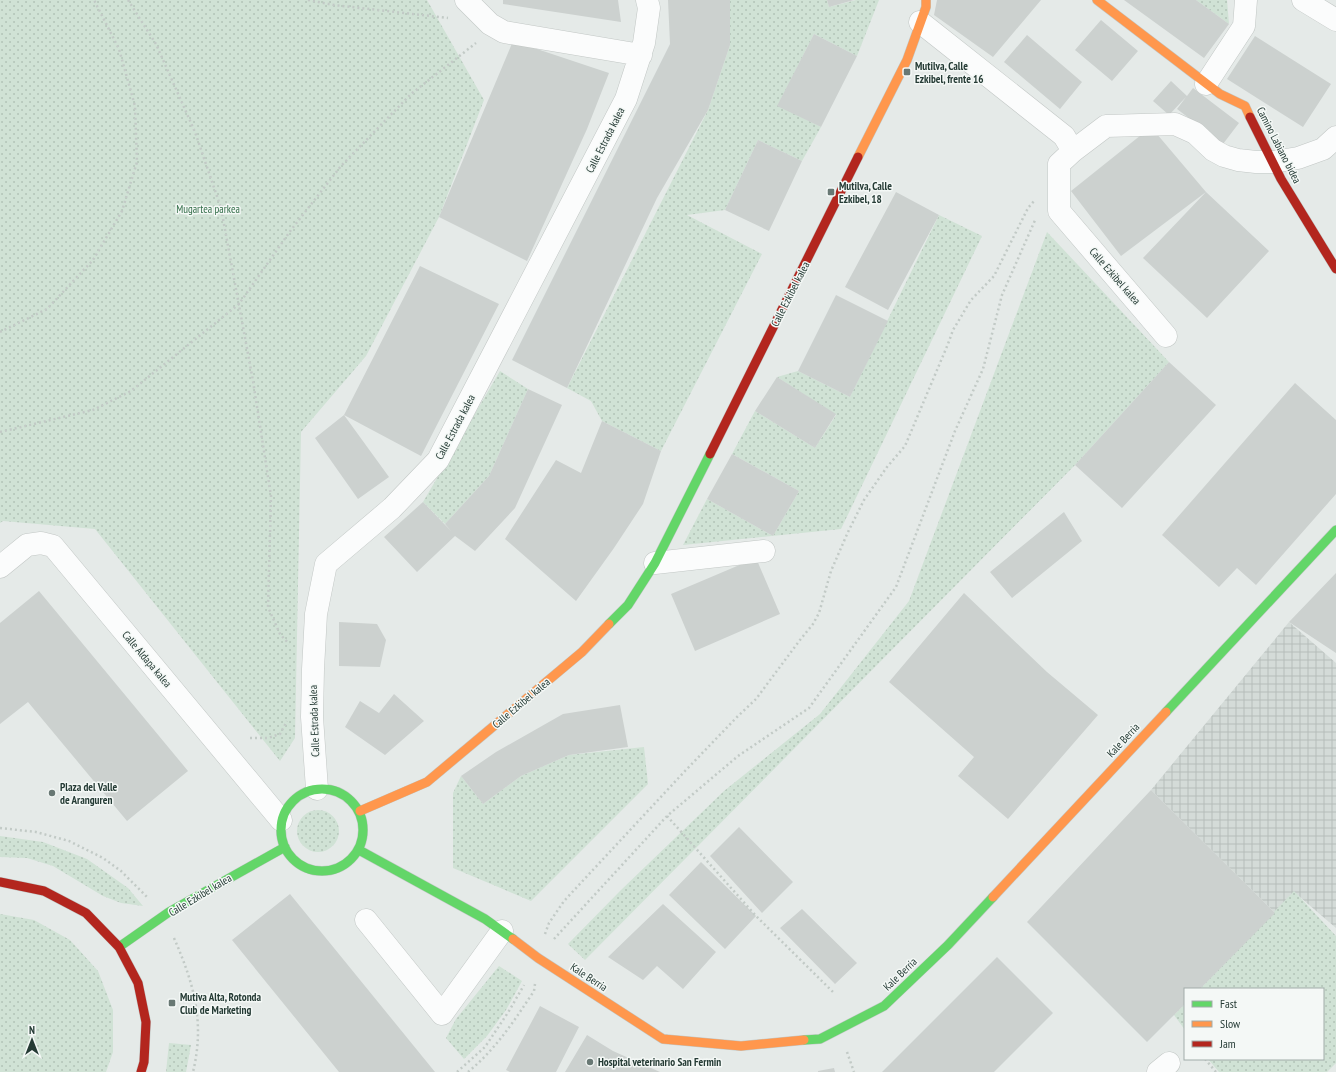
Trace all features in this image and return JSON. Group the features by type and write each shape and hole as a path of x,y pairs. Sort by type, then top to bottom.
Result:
{"street":[{"path":"466,0 490,24 507,18 643,49"},
{"name":"Calle Estrada kalea","path":"317,789 312,717 313,669 316,614 326,564 392,508 438,460 626,99 643,49 649,8 647,0"},
{"name":"Calle Ezkibel kalea","path":"360,811 428,782 582,652 628,605 654,563 907,60 926,7 926,0"},
{"name":"Camino Labiano bidea","path":"1097,0 1206,84 1220,94 1245,106 1281,178 1336,269"},
{"path":"1206,84 1244,26 1246,0"},
{"path":"1303,0 1336,20"},
{"path":"920,22 1064,136 1073,151"},
{"name":"Calle Ezkibel kalea","path":"1166,336 1060,212 1060,164 1073,151 1106,126 1175,124 1195,133 1213,150 1224,156 1238,160 1273,162 1298,158 1323,150 1336,136"},
{"name":"Kale Berria","path":"359,850 485,919 538,958 663,1039 741,1046 820,1039 884,1006 948,945 1336,530"},
{"name":"Calle Aldapa kalea","path":"0,567 27,545 41,543 53,546 281,820"},
{"path":"654,563 764,551"},
{"path":"317,789 329,789 342,794 352,801 360,811 364,824 364,831 359,850 350,861 340,868 327,871 314,871 302,866 292,858 285,847 282,837 281,820 289,806 296,798 306,792 317,789"},
{"name":"Calle Ezkibel kalea","path":"119,947 169,912 285,847"},
{"path":"0,882 44,891 86,913 119,947 138,982 146,1022 144,1062 141,1072"},
{"path":"366,920 442,1014 502,931"}],"path":[{"path":"0,332 47,309 93,260 122,211 137,162 135,106 119,49 94,0"},
{"path":"128,0 156,44 195,132 220,208 239,304 271,496 268,607 280,634 313,669"},
{"path":"308,0 334,5 450,18"},
{"path":"0,432 93,410 131,391 239,304 291,230 341,166 411,94 477,42 477,25 490,24"},
{"path":"468,1072 499,1042 534,991 538,958 543,940 549,923 564,901 685,771 756,699 813,624 819,613 831,571 848,532 864,500 887,467 905,446 952,330 971,300 994,276 1028,208 1046,186 1060,188"},
{"path":"552,941 667,816 738,756 809,708 896,587 955,431 983,369 1002,295 1034,220 1060,188"},
{"path":"287,642 288,649"},
{"path":"250,738 268,738 280,734 288,720"},
{"path":"667,816 756,916 834,992"},
{"path":"0,828 36,832 69,841 103,858 121,871 148,899"},
{"path":"172,935 184,960 191,982 196,1006 198,1045 194,1072"},
{"path":"457,1072 485,1047 524,985"},
{"path":"1206,1060 1216,1072"}],"shaded area":[{"path":"1289,622 1336,663 1336,928 1294,892 1275,913 1151,790"}],"green space":[{"name":"Mugartea parkea","path":"0,0 427,0 484,100 439,217 366,356 301,432 295,738 280,761 95,529 3,521 0,523"},
{"path":"730,0 827,0 829,7 856,0 879,0 857,56 814,34 778,105 821,127 802,161 758,140 725,210 687,215 762,254 661,451 602,421 591,401 567,388 708,110 730,45"},
{"path":"1196,0 1227,0 1229,24"},
{"path":"939,215 982,236 841,529 773,536 799,491 732,454 755,411 815,448 836,415 777,377 798,371 850,397"},
{"path":"1047,232 1169,362 1075,465 585,960 568,944 621,890 724,791 820,714 909,601"},
{"path":"500,371 528,389 489,476 445,524 423,502"},
{"path":"707,499 773,536 683,545"},
{"path":"644,747 648,784 531,901 453,868 453,793 461,776 483,804 521,776 569,755"},
{"path":"318,810 333,816 339,831 333,846 318,852 303,846 297,831 303,816"},
{"path":"0,836 43,842 87,859 128,888 143,906 121,903 103,896 53,866 27,858 0,857"},
{"path":"1294,891 1336,936 1336,1063 1327,1072 1219,1072 1209,1060 1324,1060 1324,988 1201,988"},
{"path":"0,914 34,920 70,940 98,971 113,1010 113,1052 106,1072 0,1072"},
{"path":"499,966 522,981 506,1010 487,1036 464,1059 446,1038 456,1019"},
{"path":"1184,1005 1184,1029 1174,1015"},
{"path":"169,1043 191,1045 186,1072 166,1072"}],"building":[{"path":"503,0 618,0 621,22 503,4"},
{"path":"668,0 730,0 730,45 708,110 657,198 567,388 512,360 670,44"},
{"path":"827,0 854,0 829,7"},
{"path":"937,0 1041,0 993,57 934,15"},
{"path":"1124,0 1196,0 1229,24 1204,58"},
{"path":"1101,20 1138,51 1112,81 1075,50"},
{"path":"814,34 857,56 821,127 777,106"},
{"path":"1027,35 1082,82 1060,109 1004,62"},
{"path":"1255,36 1331,84 1303,127 1227,79"},
{"path":"513,41 609,73 587,129 527,261 439,217"},
{"path":"1171,81 1187,96 1193,88 1239,123 1223,144 1177,109 1186,97 1169,115 1153,101"},
{"path":"1151,127 1206,192 1121,256 1071,191"},
{"path":"758,140 802,161 769,231 725,210"},
{"path":"896,192 939,215 888,310 845,287"},
{"path":"1206,192 1269,251 1207,318 1143,258"},
{"path":"420,266 499,304 421,456 344,415"},
{"path":"836,295 888,321 850,397 798,371"},
{"path":"1169,362 1216,405 1122,508 1075,465"},
{"path":"777,377 836,414 815,448 755,411"},
{"path":"1295,383 1336,420 1336,494 1256,585 1237,568 1219,587 1162,535"},
{"path":"528,389 562,405 515,508 475,551 455,536 417,572 384,537 423,502 451,531 445,524 489,476"},
{"path":"344,415 389,477 358,499 315,438"},
{"path":"602,421 661,451 643,504 576,601 505,539 556,460 581,473"},
{"path":"732,454 799,491 773,536 707,499"},
{"path":"1064,512 1082,541 1012,598 990,572"},
{"path":"756,558 780,614 695,651 671,594"},
{"path":"1336,573 1336,653 1289,622"},
{"path":"39,591 188,771 127,821 28,702 0,724 0,623"},
{"path":"964,593 1047,672 1098,715 1008,819 958,776 974,757 889,682"},
{"path":"339,622 377,624 386,640 380,667 339,666"},
{"path":"394,694 424,721 385,755 345,727 360,701 379,713"},
{"path":"620,705 628,747 569,755 521,776 483,804 461,776 496,752 563,714"},
{"path":"1151,790 1275,913 1201,988 1184,988 1184,1005 1147,1042 1027,922"},
{"path":"739,827 793,882 762,913 710,856"},
{"path":"701,862 756,916 725,949 669,895"},
{"path":"290,894 435,1072 339,1072 232,940"},
{"path":"663,904 716,952 683,989 657,966 643,980 608,957"},
{"path":"802,909 857,963 835,984 780,928"},
{"path":"997,957 1053,1013 994,1072 882,1072"},
{"path":"540,1006 579,1027 556,1072 510,1072 506,1070"},
{"name":"Hospital veterinario San Fermin","path":"587,1035 613,1051 660,1072 565,1072"},
{"path":"834,1068 835,1072 818,1072 818,1071"}],"traffic: fast":[{"path":"609,624 628,605 655,563 710,454"},
{"path":"1166,712 1336,530"},
{"path":"322,789 338,792 351,801 360,814 363,830 360,846 351,859 338,868 322,871 306,868 293,859 284,846 281,830 284,814 293,801 306,792 322,789"},
{"path":"119,947 169,912 285,847"},
{"path":"359,850 485,919 513,939"},
{"path":"804,1040 820,1039 884,1006 948,945 993,897"}],"traffic: slow":[{"path":"858,157 907,60 926,7 926,0"},
{"path":"1097,0 1220,94 1245,106 1250,117"},
{"path":"360,811 427,782 582,652 609,624"},
{"path":"993,897 1166,712"},
{"path":"513,939 538,958 663,1039 741,1046 804,1040"}],"traffic: jam":[{"path":"1250,117 1281,179 1336,269"},
{"path":"710,454 858,157"},
{"path":"0,882 44,891 86,913 119,947 138,983 146,1022 144,1062 141,1072"}],"place":[{"name":"Mutilva, Calle Ezkibel, frente 16","path":"907,72"},
{"name":"Mutilva, Calle Ezkibel, 18","path":"831,192"},
{"name":"Plaza del Valle de Aranguren","path":"52,793"},
{"name":"Mutiva Alta, Rotonda Club de Marketing","path":"172,1003"},
{"name":"Hospital veterinario San Fermin","path":"590,1062"}]}
